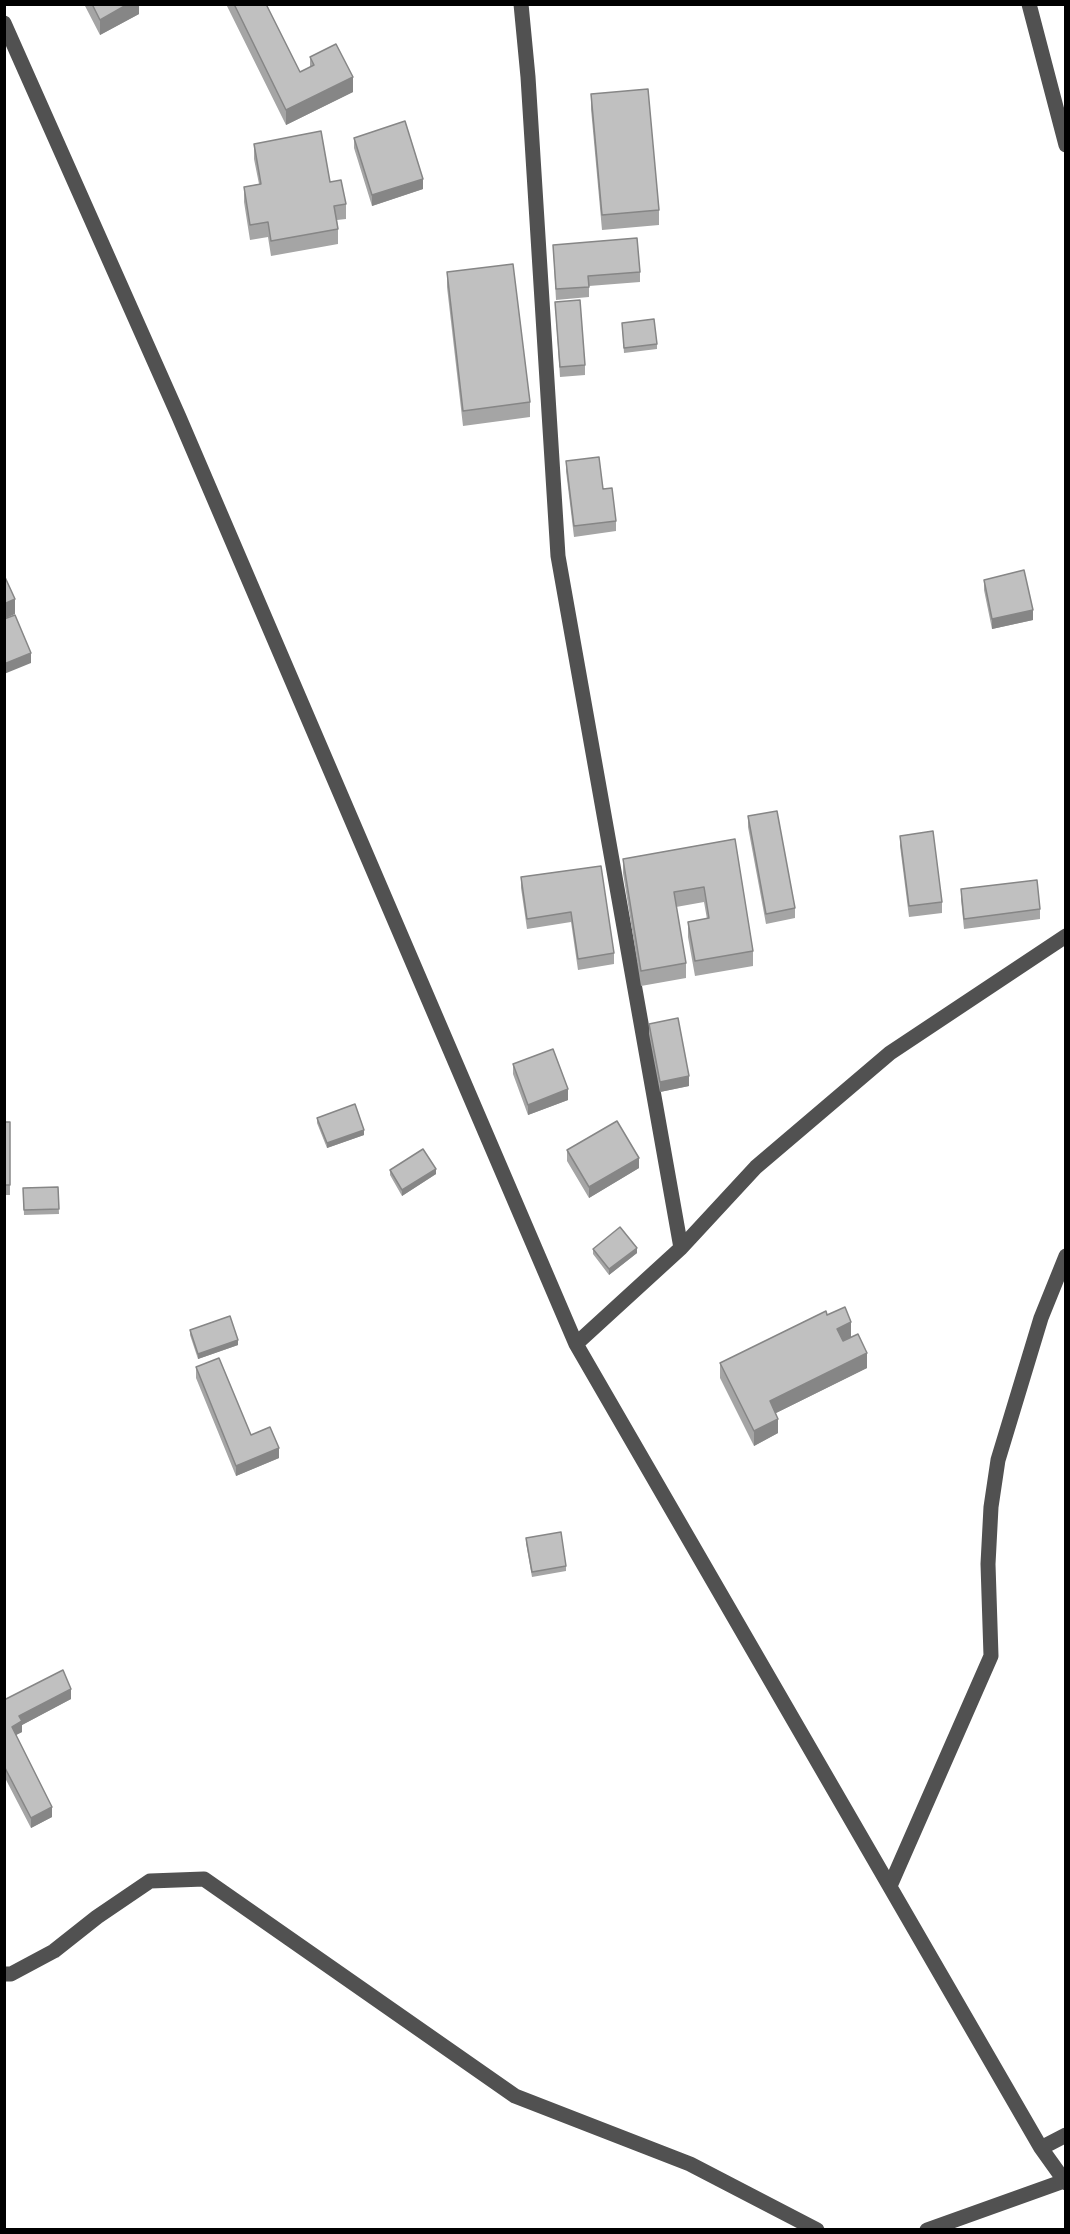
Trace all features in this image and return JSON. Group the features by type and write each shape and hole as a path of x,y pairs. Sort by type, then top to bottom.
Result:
{"street":[{"path":"521,4 528,77 558,556 681,1248"},
{"path":"1029,4 1065,145"},
{"path":"4,23 179,417 576,1344 1041,2148 1065,2182 927,2229"},
{"path":"576,1344 681,1248 756,1167 890,1053 1065,936"},
{"path":"890,1886 991,1656 988,1564 998,1460 1041,1318 1065,1256"},
{"path":"4,1974 11,1974 54,1951 80,1929 150,1881 204,1879 515,2096 690,2164 818,2229"},
{"path":"1041,2148 1065,2135"}],"building":[{"path":"92,4 128,4 100,20"},
{"path":"234,4 266,4 300,72 314,65 310,57 336,44 353,77 286,110"},
{"path":"648,89 659,210 602,215 591,94"},
{"path":"405,121 423,179 372,195 354,138"},
{"path":"321,131 330,182 341,180 346,204 334,206 338,229 271,241 268,222 250,225 244,187 261,184 254,144"},
{"path":"637,238 640,272 588,276 589,287 556,289 553,245"},
{"path":"513,264 530,402 463,411 447,272"},
{"path":"580,300 585,365 560,367 555,302"},
{"path":"654,319 657,344 624,348 622,323"},
{"path":"599,457 603,489 612,488 616,521 574,526 566,461"},
{"path":"1024,570 1033,610 992,619 984,580"},
{"path":"4,575 15,599 4,604"},
{"path":"15,615 31,653 4,664 4,619"},
{"path":"777,811 795,908 766,914 748,816"},
{"path":"933,831 942,902 909,906 900,836"},
{"path":"735,839 753,951 695,961 688,922 709,918 704,887 674,892 686,963 641,971 623,859"},
{"path":"601,866 614,953 578,959 571,912 527,919 521,877"},
{"path":"1037,880 1040,909 964,919 961,889"},
{"path":"678,1018 689,1076 660,1082 649,1024"},
{"path":"553,1049 568,1089 528,1105 513,1064"},
{"path":"355,1104 364,1130 327,1143 317,1118"},
{"path":"617,1121 639,1158 589,1187 567,1150"},
{"path":"4,1122 10,1122 10,1185 4,1185"},
{"path":"423,1149 436,1169 402,1190 390,1170"},
{"path":"58,1187 59,1209 24,1210 23,1188"},
{"path":"620,1227 637,1248 609,1269 593,1249"},
{"path":"845,1307 851,1322 837,1329 843,1341 858,1334 867,1353 770,1401 778,1419 754,1431 720,1363 826,1311 827,1315"},
{"path":"230,1316 238,1340 198,1354 190,1330"},
{"path":"219,1358 251,1435 270,1427 279,1448 236,1466 196,1367"},
{"path":"561,1532 566,1566 532,1572 526,1538"},
{"path":"63,1670 71,1689 19,1716 22,1721 12,1727 52,1807 31,1818 4,1766 4,1700"}]}
